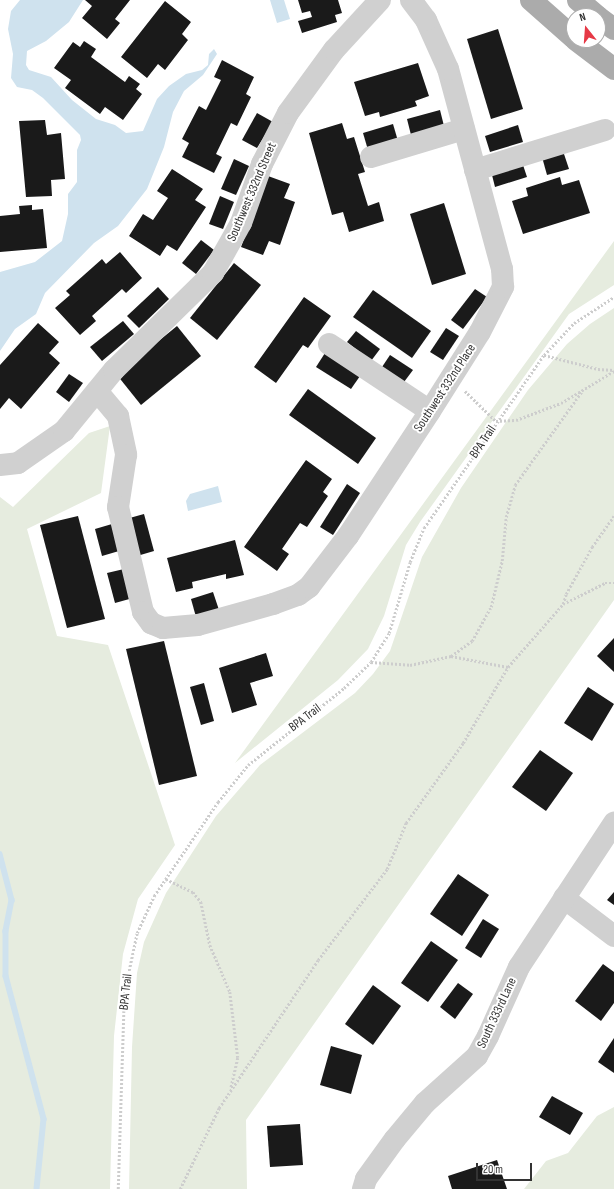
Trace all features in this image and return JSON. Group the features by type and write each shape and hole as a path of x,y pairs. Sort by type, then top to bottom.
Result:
{"main road":[{"path":"531,0 566,31"},
{"path":"578,0 588,8"},
{"path":"606,22 614,29"},
{"path":"586,48 614,69"}],"street":[{"name":"Southwest 332nd Street","path":"0,464 18,463 38,451 64,431 114,370 214,273 241,223 262,164 288,113 334,50 380,0"},
{"name":"Southwest 332nd Place","path":"97,391 118,416 126,455 118,507 143,612 152,622 162,628 198,625 298,595 309,587 348,536 430,411 480,332 503,287 502,269 448,69 426,20 411,0"},
{"path":"371,157 464,129"},
{"path":"475,170 605,130"},
{"path":"329,344 430,411"},
{"name":"South 333rd Lane","path":"362,1189 379,1160 410,1121 440,1088 476,1056 488,1036 519,967 614,823"},
{"path":"564,898 614,936"}],"path":[{"name":"BPA Trail","path":"118,1189 123,1021 128,972 137,933 154,896 218,802 248,764 344,688 371,662 389,633 410,562 424,528 496,421 544,355 574,323 614,297"},
{"path":"544,355 598,369 614,370"},
{"path":"451,378 496,421 530,416 582,391 614,370"},
{"path":"371,662 410,665 451,656 472,642 491,606 502,561 506,516 515,485 582,391"},
{"path":"563,604 566,594 592,547 614,516"},
{"path":"180,1189 219,1108 318,960 387,869 406,823 463,743 508,667 563,604 605,583 614,583"},
{"path":"451,656 508,667"},
{"path":"166,879 193,892 201,902 210,945 230,992 238,1058 231,1091"}],"shaded area":[{"path":"614,241 614,285 569,314 420,522 406,545 384,616 368,649 338,680 235,763"},
{"path":"614,308 614,600 246,1120 247,1189 129,1189 132,1047 137,973 144,942 166,893 216,816 260,765 355,693 373,674 390,651 422,557 461,488 528,390 567,344 590,324"},
{"path":"110,426 101,493 27,529 57,636 108,645 175,845 138,899 123,954 114,1036 110,1189 0,1189 0,497 13,507 89,433"},
{"path":"614,1107 614,1189 524,1189 546,1161 568,1153 597,1116"}],"water":[{"path":"20,0 83,0 69,22 46,41 27,51 26,65 29,70 51,77 72,100 96,119 115,125 126,133 143,131 157,99 169,86 186,74 202,70 208,65 209,54 214,49 217,54 203,75 184,91 173,112 164,147 147,189 118,226 94,243 45,293 36,314 15,329 0,351 0,272 35,262 62,241 68,214 68,194 77,182 77,150 81,140 80,135 43,98 32,90 17,87 11,78 13,54 8,29 11,11"},
{"path":"270,0 284,0 290,19 277,23"},
{"path":"218,486 222,502 188,511 186,501 190,494"}],"building":[{"path":"85,0 130,0 115,19 120,23 107,39 82,18 92,6"},
{"path":"298,0 338,0 342,13 335,15 337,22 302,33 298,21 312,17 310,11 302,13"},
{"path":"165,1 191,22 182,34 188,40 165,70 158,64 147,78 121,57"},
{"path":"498,29 523,109 491,119 467,39"},
{"path":"84,41 96,49 91,57 125,82 129,76 140,84 136,89 142,94 123,120 105,107 100,114 65,88 71,80 54,68 73,42 80,47"},
{"path":"222,60 254,77 246,94 251,97 237,126 231,123 216,154 222,157 214,173 182,157 189,143 182,139 199,106 206,110 221,80 214,77"},
{"path":"418,63 429,96 415,101 417,106 380,117 379,112 365,116 354,82"},
{"path":"440,110 444,126 411,135 407,119"},
{"path":"257,113 273,122 257,148 242,140"},
{"path":"45,120 47,135 61,133 65,179 51,180 52,196 26,197 19,121"},
{"path":"342,123 347,139 354,137 365,172 358,174 368,206 379,202 384,221 349,232 343,212 332,215 309,133"},
{"path":"393,124 398,141 368,150 363,133"},
{"path":"518,125 523,142 490,152 485,136"},
{"path":"563,151 569,169 547,175 542,157"},
{"path":"234,159 249,166 236,195 221,189"},
{"path":"522,162 527,177 495,187 491,171"},
{"path":"172,169 203,189 195,200 206,207 177,251 167,245 160,256 129,236 143,214 153,220 168,198 157,191"},
{"path":"268,176 290,184 284,198 295,202 280,245 269,241 263,255 241,247"},
{"path":"560,177 562,185 579,180 590,213 523,234 512,201 528,196 526,188"},
{"path":"220,196 234,202 223,229 209,224"},
{"path":"444,203 466,274 432,285 410,214"},
{"path":"32,205 32,210 43,209 47,248 0,252 0,216 20,214 19,206"},
{"path":"201,240 214,250 196,274 182,263"},
{"path":"120,252 142,278 126,293 122,289 92,316 96,321 80,335 55,308 70,295 66,291 102,259 106,264"},
{"path":"234,263 261,285 217,340 190,318"},
{"path":"158,287 169,299 139,328 127,316"},
{"path":"475,289 487,297 463,329 451,320"},
{"path":"373,290 431,331 412,358 353,317"},
{"path":"304,297 331,316 308,348 303,345 276,383 254,367"},
{"path":"123,321 134,334 102,361 90,347"},
{"path":"38,323 59,342 49,353 60,363 21,409 9,398 0,409 0,365"},
{"path":"177,326 201,356 141,405 117,375"},
{"path":"446,328 459,336 443,360 430,352"},
{"path":"356,331 380,349 371,361 347,342"},
{"path":"325,353 360,376 351,389 316,367"},
{"path":"390,355 413,370 404,382 382,367"},
{"path":"69,374 83,383 69,402 56,392"},
{"path":"308,389 376,438 358,464 289,415"},
{"path":"306,460 332,479 323,492 328,496 307,527 300,523 282,549 289,554 277,571 244,547"},
{"path":"347,484 360,493 333,535 320,527"},
{"path":"144,514 154,551 137,556 126,519"},
{"path":"78,516 105,619 67,628 40,525"},
{"path":"112,524 119,551 102,556 95,529"},
{"path":"235,540 244,575 226,579 226,574 192,582 193,588 176,592 167,558"},
{"path":"124,569 133,598 115,603 107,573"},
{"path":"213,592 219,610 196,617 191,599"},
{"path":"614,638 614,672 597,656"},
{"path":"164,641 197,776 159,785 126,649"},
{"path":"266,653 273,676 250,683 257,705 232,713 219,668"},
{"path":"204,683 214,721 201,725 190,687"},
{"path":"588,687 614,704 592,741 564,723"},
{"path":"540,750 573,773 546,811 512,787"},
{"path":"458,874 489,895 462,936 430,914"},
{"path":"614,892 614,905 607,900"},
{"path":"483,919 499,929 481,958 465,948"},
{"path":"431,941 458,960 428,1002 401,983"},
{"path":"603,964 614,972 614,1003 601,1021 575,1001"},
{"path":"458,983 473,994 455,1019 440,1007"},
{"path":"373,985 401,1006 373,1045 345,1024"},
{"path":"614,1038 614,1073 598,1062"},
{"path":"331,1046 362,1055 351,1094 320,1085"},
{"path":"552,1096 583,1113 570,1135 539,1117"},
{"path":"300,1124 303,1165 270,1167 267,1126"},
{"path":"497,1160 507,1189 452,1189 448,1176"}],"waterway":[{"path":"0,854 12,900 6,931 6,976 44,1119 37,1189"}]}
